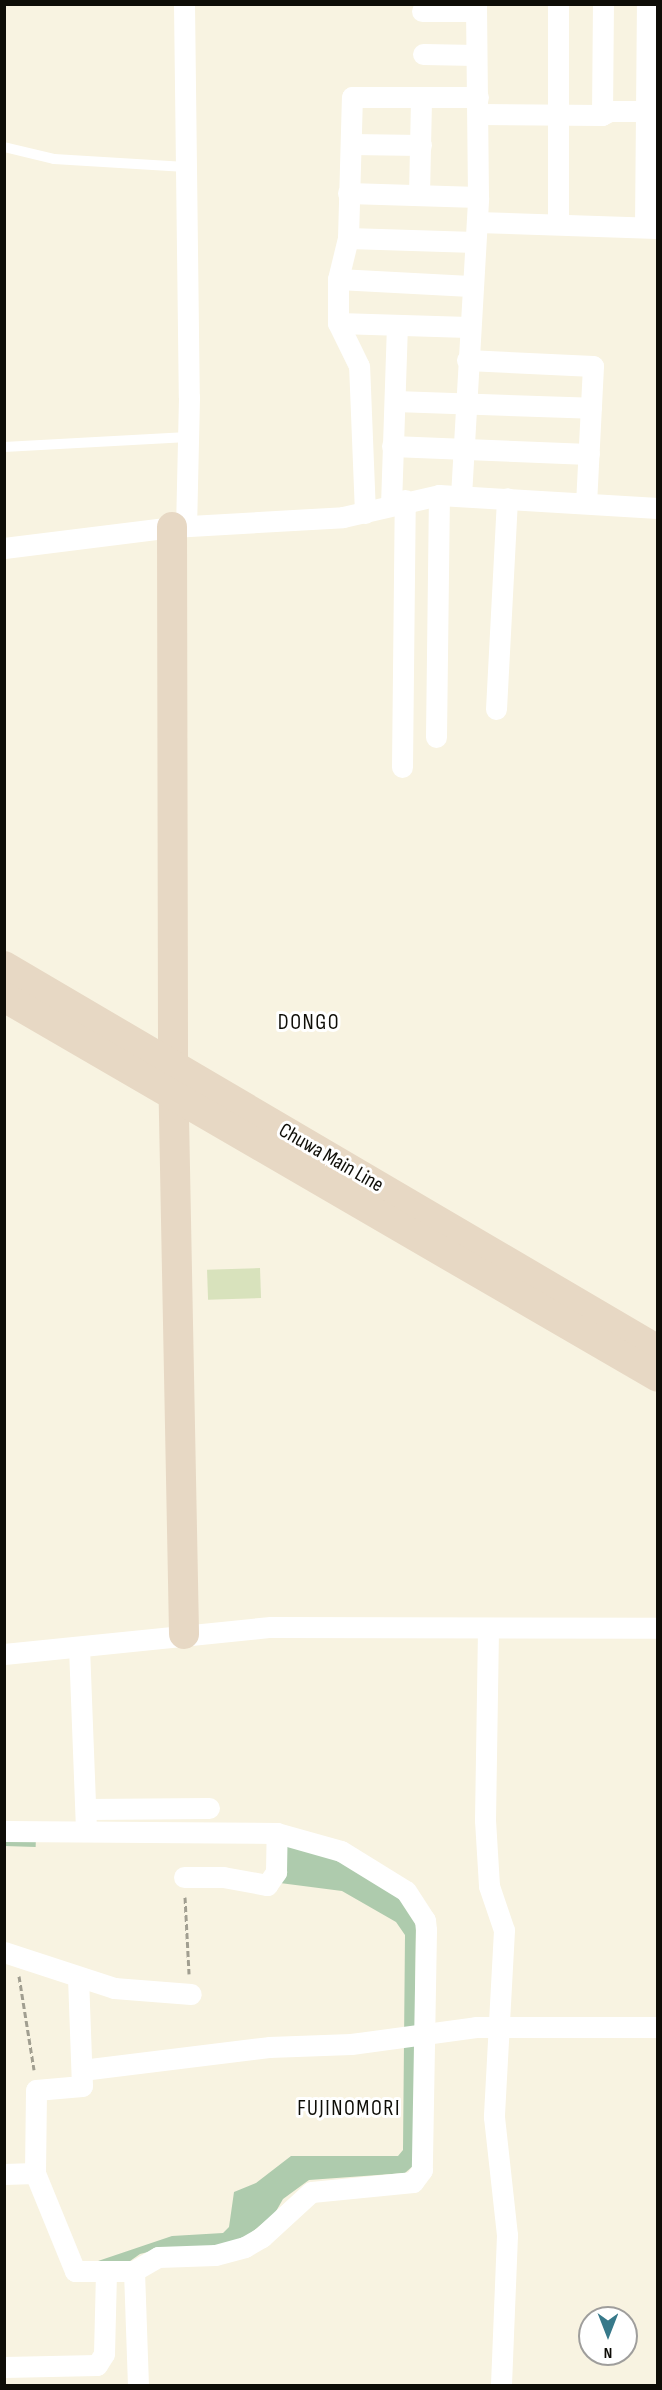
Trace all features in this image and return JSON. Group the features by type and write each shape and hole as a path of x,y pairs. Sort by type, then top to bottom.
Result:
{"main road":[{"path":"179,526 173,1065 184,1634"},
{"name":"Chuwa Main Line","path":"4,966 657,1350"},
{"name":"Chuwa Main Line","path":"4,997 657,1377"}],"street":[{"path":"179,526 188,437 184,4"},
{"path":"558,4 558,224"},
{"path":"602,115 603,4"},
{"path":"348,238 476,232 558,224 651,227 646,111 647,4"},
{"path":"422,11 476,8 478,197 470,286 461,496"},
{"path":"423,54 477,55"},
{"path":"365,513 359,366 338,323 338,279 348,238 352,97 422,98 557,114 602,115 609,111 646,111"},
{"path":"419,195 422,98"},
{"path":"351,144 421,145"},
{"path":"348,193 478,197"},
{"path":"338,279 470,286"},
{"path":"338,323 468,327"},
{"path":"397,325 392,446 398,502 402,767"},
{"path":"467,360 593,366 586,503"},
{"path":"395,401 591,408"},
{"path":"392,446 589,454"},
{"path":"4,548 179,526 365,513 398,502 439,495 657,508"},
{"path":"436,737 439,495"},
{"path":"496,709 507,498"},
{"path":"4,1654 184,1634 304,1626 488,1629 657,1628"},
{"path":"488,1629 485,1820 489,1886 504,1930 501,2025 494,2117 507,2235 501,2385"},
{"path":"79,1647 87,1831"},
{"path":"86,1809 208,1808"},
{"path":"4,1831 277,1833 341,1851 406,1891 425,1920 422,2170 413,2182 311,2192 262,2237 245,2247 215,2255 158,2257 134,2271 75,2271 35,2173 36,2090 82,2086 78,1979"},
{"path":"184,1877 223,1877 267,1885 276,1872 277,1833"},
{"path":"11,1954 78,1979 141,1992 191,1994"},
{"path":"82,2070 269,2047 351,2044 425,2032 501,2025 657,2027"},
{"path":"4,2174 35,2173"},
{"path":"4,2367 96,2365 104,2354 106,2271"},
{"path":"134,2271 138,2385"}],"lane":[{"path":"4,147 54,159 186,167"},
{"path":"4,447 188,437"}],"path":[{"path":"184,1877 191,1994"},
{"path":"11,1954 20,1992 36,2090"}],"shaded area":[{"path":"5,1836 36,1837 36,1847 5,1846"},
{"path":"284,1845 341,1855 397,1890 416,1917 414,2165 405,2173 309,2180 283,2199 275,2213 246,2237 211,2249 160,2249 140,2254 123,2266 98,2261 172,2236 223,2233 229,2227 234,2192 256,2183 291,2156 398,2156 403,2150 405,1935 396,1922 342,1891 280,1883"}],"building":[{"path":"260,1268 261,1298 208,1300 207,1270"}],"district":[{"name":"DONGO","path":"309,1023"},
{"name":"FUJINOMORI","path":"349,2109"}]}
